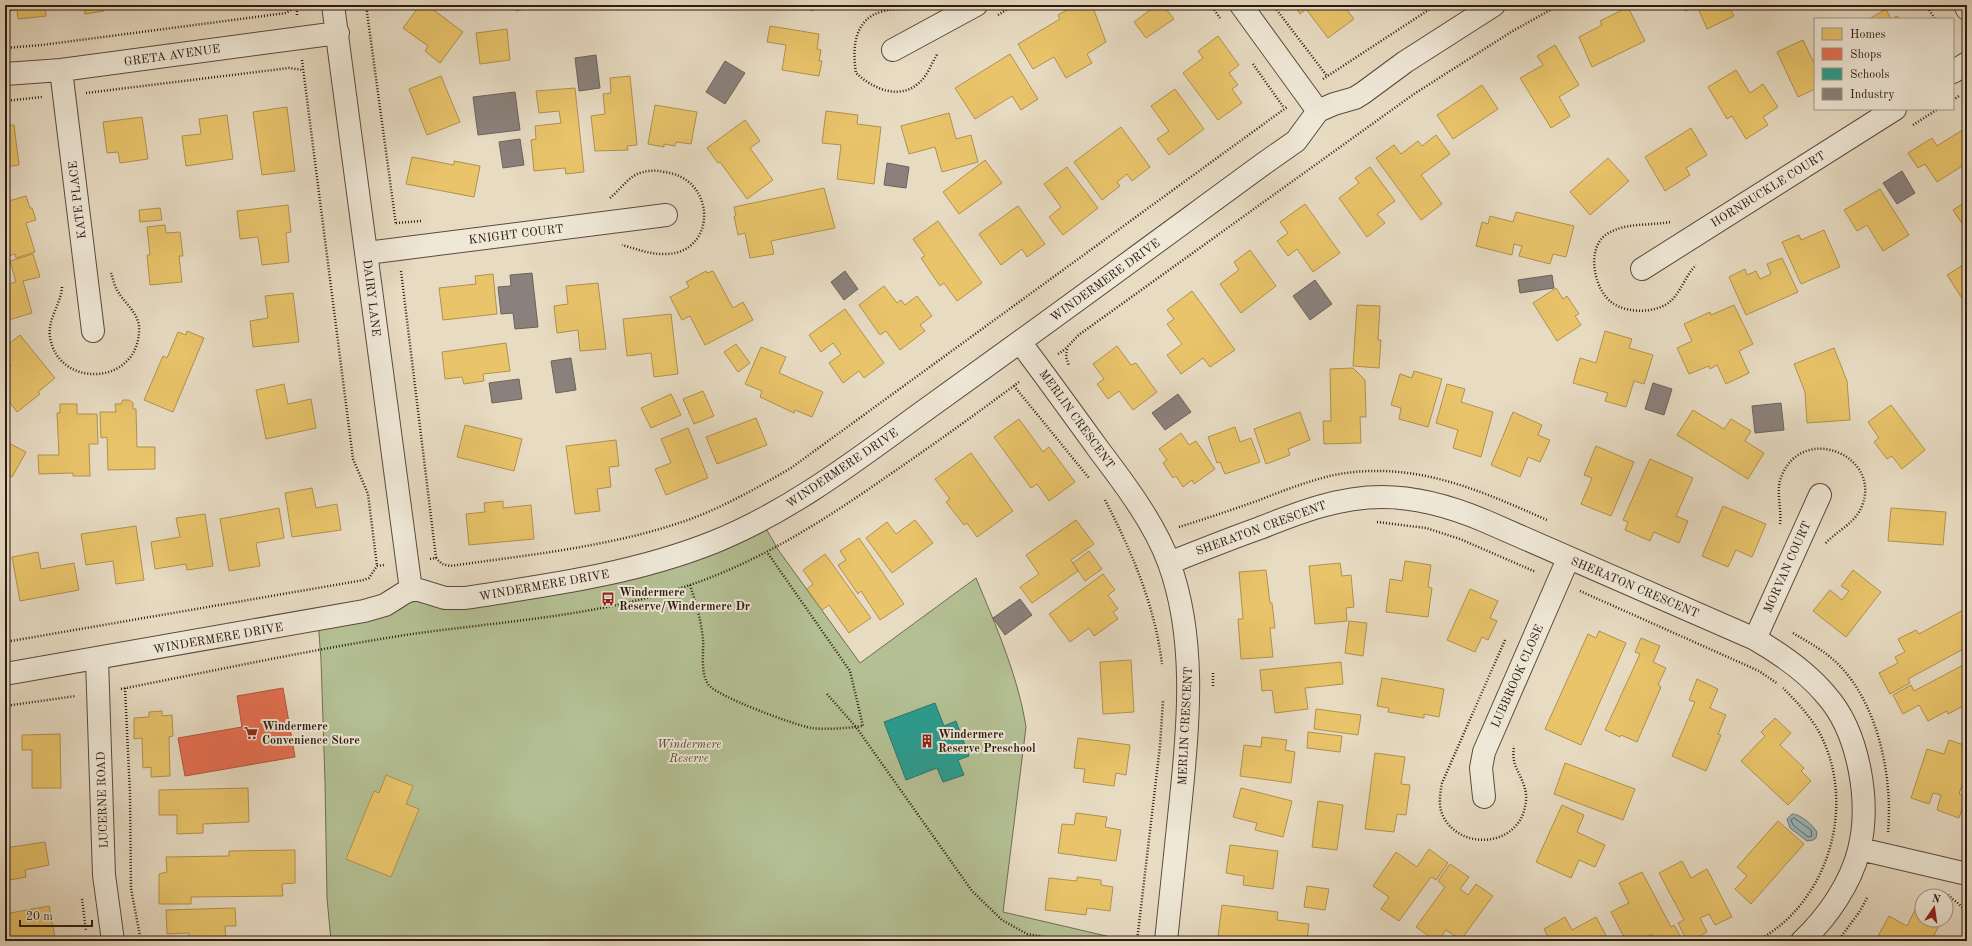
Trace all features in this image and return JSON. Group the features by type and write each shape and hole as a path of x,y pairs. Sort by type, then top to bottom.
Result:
{"street":[{"name":"DAIRY LANE","path":"333,5 338,33 411,590"},
{"path":"894,50 976,5"},
{"path":"1241,5 1318,111 1363,93 1405,62 1494,5"},
{"name":"GRETA AVENUE","path":"5,74 61,70 338,33"},
{"path":"1954,71 1967,63"},
{"name":"KATE PLACE","path":"61,70 93,331"},
{"name":"HORNBUCKLE COURT","path":"1642,268 1893,110"},
{"name":"WINDERMERE DRIVE","path":"5,674 97,660 377,609 411,590 419,590 445,598 455,598 596,576 653,563 716,541 761,520 806,495 1020,342 1266,162 1288,148 1296,141 1318,111"},
{"name":"KNIGHT COURT","path":"366,252 666,215"},
{"name":"MERLIN CRESCENT","path":"1020,342 1129,489 1169,563 1182,618 1188,656 1188,692 1183,777 1166,941"},
{"name":"MORVAN COURT","path":"1755,639 1820,495"},
{"name":"SHERATON CRESCENT","path":"1169,563 1313,507 1338,501 1383,496 1432,503 1457,509 1568,559 1755,639 1781,655 1806,674 1826,695 1844,723 1854,749 1861,776 1863,814 1860,849 1854,867 1835,901 1802,941"},
{"name":"LUBBROOK CLOSE","path":"1484,797 1481,768 1484,752 1568,559"},
{"name":"LUCERNE ROAD","path":"97,660 104,875 113,941"},
{"path":"1860,849 1967,874"}],"path":[{"path":"366,5 397,229"},
{"path":"1273,5 1327,76"},
{"path":"1317,83 1436,5"},
{"path":"1058,355 1080,334 1414,94 1511,32 1560,5"},
{"path":"1926,5 1934,18"},
{"path":"296,6 297,19"},
{"path":"5,48 42,45 286,13 296,6"},
{"path":"5,642 364,580 369,578 377,566 368,494 353,459 302,60"},
{"path":"84,94 290,68 304,70"},
{"path":"5,101 47,97"},
{"path":"401,267 436,558 442,564 450,566 573,549 617,540 686,521 730,502 796,464 1292,102"},
{"path":"1014,386 1091,481"},
{"path":"1104,499 1136,562 1159,637 1162,667"},
{"path":"1372,522 1426,528 1460,539 1539,574"},
{"path":"690,585 699,610 703,640 704,675 708,686 727,696 795,724 813,728 863,726 850,671 767,552"},
{"path":"426,559 436,558"},
{"path":"377,566 388,564"},
{"path":"1575,589 1759,671 1783,688 1818,730 1832,769 1837,794 1836,824 1830,852 1817,881 1805,901 1783,924 1758,941"},
{"path":"125,688 130,794 131,889 141,941"},
{"path":"827,694 856,727 972,891 1002,920 1027,934 1068,941"},
{"path":"1137,941 1160,746 1163,694"},
{"path":"5,706 79,695"},
{"path":"1954,899 1967,911"}],"green space":[{"name":"Windermere Reserve","path":"761,520 779,551 860,663 976,578 1012,670 1018,689 1026,727 1003,912 1128,941 331,941 327,898 325,781 321,660 318,620 392,601 544,585"}],"water":[{"path":"1792,814 1806,820 1813,826 1817,832 1816,838 1807,841 1790,828 1787,819"}],"building: Homes":[{"path":"5,5 45,5 46,16 18,19 17,10 5,11"},
{"path":"83,5 103,5 104,11 85,14"},
{"path":"420,5 427,5 463,32 440,63 425,51 428,46 403,28"},
{"path":"515,5 544,5 516,11"},
{"path":"808,5 823,5 811,11"},
{"path":"1076,5 1092,5 1106,42 1087,54 1092,63 1066,78 1054,57 1033,69 1018,44 1060,19 1058,15"},
{"path":"1147,5 1172,5 1166,9 1174,19 1146,38 1134,22 1150,10"},
{"path":"1294,5 1343,5 1354,19 1328,38 1306,9 1300,14"},
{"path":"1682,5 1728,5 1734,16 1707,29 1697,6 1685,11"},
{"path":"1628,7 1645,41 1592,67 1579,37 1602,25 1600,21"},
{"path":"1886,9 1890,18 1871,18"},
{"path":"770,26 819,34 817,49 821,50 819,61 822,61 819,76 782,70 786,45 767,42"},
{"path":"507,29 510,60 480,64 476,33"},
{"path":"1218,36 1239,65 1229,73 1238,85 1232,89 1242,103 1218,120 1183,73 1203,58 1198,51"},
{"path":"1803,40 1814,63 1814,89 1798,97 1777,52"},
{"path":"1555,45 1579,85 1559,97 1570,116 1551,128 1520,78 1543,65 1537,56"},
{"path":"1010,54 1038,99 1021,110 1012,96 975,119 955,88"},
{"path":"1736,70 1750,93 1763,84 1778,107 1763,117 1768,125 1746,139 1732,116 1727,119 1708,87"},
{"path":"441,76 460,122 427,135 409,89"},
{"path":"630,76 637,145 627,146 628,150 595,151 591,116 605,114 603,94 611,93 610,78"},
{"path":"1482,85 1498,109 1453,139 1437,115"},
{"path":"575,88 584,172 566,174 565,168 534,171 531,140 536,139 535,126 561,123 559,111 539,113 536,91"},
{"path":"1175,89 1204,129 1169,155 1157,139 1169,131 1151,106"},
{"path":"655,105 697,112 691,144 676,142 675,146 664,144 664,147 648,144"},
{"path":"287,107 295,171 262,175 253,112"},
{"path":"826,111 858,115 857,124 881,127 874,184 837,179 841,145 822,143"},
{"path":"949,113 956,139 971,135 978,162 942,172 935,147 909,154 901,126"},
{"path":"227,115 233,159 186,166 182,136 201,134 199,119"},
{"path":"142,117 148,159 120,163 118,152 107,153 103,122"},
{"path":"745,120 760,141 750,148 773,180 747,199 720,162 718,163 707,148"},
{"path":"14,125 19,165 5,167 5,126"},
{"path":"1121,127 1150,167 1132,181 1127,174 1117,182 1120,186 1102,200 1074,162"},
{"path":"1691,128 1707,155 1686,168 1690,175 1665,191 1645,157"},
{"path":"1964,129 1967,134 1967,163 1937,182 1925,164 1918,168 1908,153 1932,138 1937,146"},
{"path":"1436,135 1450,154 1421,175 1442,204 1421,220 1376,158 1394,145 1401,154 1418,141 1422,146"},
{"path":"412,157 454,165 454,161 480,166 474,197 406,184"},
{"path":"1608,158 1629,181 1590,215 1570,192"},
{"path":"985,160 1002,183 959,214 943,192"},
{"path":"1067,167 1098,208 1063,235 1049,217 1061,207 1044,184"},
{"path":"1370,167 1395,201 1377,214 1385,223 1367,237 1339,198 1359,183 1355,178"},
{"path":"824,188 835,228 771,241 774,254 750,258 745,233 738,235 734,216 736,216 734,207"},
{"path":"1880,189 1909,235 1883,251 1867,225 1857,231 1844,210"},
{"path":"26,196 36,220 26,223 35,252 16,258 15,254 5,257 5,202"},
{"path":"1967,201 1967,231 1953,210"},
{"path":"1305,204 1340,253 1313,272 1297,249 1288,256 1277,241 1288,233 1280,222"},
{"path":"288,205 291,232 286,233 289,262 262,265 258,237 240,239 237,211"},
{"path":"1018,206 1045,244 1027,257 1022,249 1001,265 979,234"},
{"path":"160,208 162,220 140,222 139,210"},
{"path":"1516,212 1574,226 1566,257 1553,254 1550,264 1519,256 1522,246 1514,244 1512,255 1476,246 1482,222 1488,224 1490,216 1513,222"},
{"path":"938,221 982,283 957,301 944,283 940,286 921,258 925,256 913,239"},
{"path":"165,225 166,233 180,232 183,256 179,256 182,282 150,285 147,255 150,255 147,227"},
{"path":"1824,230 1840,267 1801,284 1782,242 1799,235 1801,240"},
{"path":"1250,250 1276,286 1241,313 1220,284 1239,270 1234,262"},
{"path":"33,254 40,277 23,281 32,313 5,321 5,285 16,282 10,261"},
{"path":"1782,258 1798,292 1746,315 1729,277 1745,269 1747,275 1756,271 1760,279 1771,274 1767,264"},
{"path":"1966,263 1967,265 1967,306 1947,275"},
{"path":"706,271 707,273 713,271 733,308 743,302 753,320 705,345 690,316 682,320 670,297 689,287 686,282"},
{"path":"493,274 497,314 443,320 439,288 476,284 475,276"},
{"path":"598,283 606,349 580,351 578,330 557,333 554,306 568,304 566,286"},
{"path":"884,286 897,303 901,300 905,305 917,296 932,316 920,325 925,331 900,350 886,331 880,335 859,305"},
{"path":"1556,288 1563,299 1567,296 1579,314 1575,316 1581,325 1557,341 1533,303"},
{"path":"1192,291 1235,350 1210,367 1203,358 1181,374 1167,355 1182,344 1167,324 1174,319 1167,310"},
{"path":"293,293 299,342 253,347 250,321 268,318 265,296"},
{"path":"1357,305 1380,306 1378,340 1381,340 1379,368 1353,366"},
{"path":"1734,305 1753,344 1739,351 1749,373 1726,384 1717,365 1710,369 1709,366 1689,374 1677,348 1692,341 1684,324 1710,312 1711,315"},
{"path":"845,309 884,363 864,378 859,371 843,383 829,363 841,354 833,343 821,352 809,335"},
{"path":"671,314 678,374 654,377 651,353 627,356 623,319"},
{"path":"187,331 204,338 173,412 144,400 163,356 167,358 178,332 186,335"},
{"path":"1605,331 1632,339 1629,348 1653,355 1644,384 1634,381 1626,407 1605,401 1608,393 1573,383 1580,358 1596,363"},
{"path":"20,335 55,378 38,392 40,394 17,412 8,400 5,402 5,371 11,366 5,358 5,347"},
{"path":"506,343 510,371 483,374 484,381 464,384 462,377 445,379 442,352"},
{"path":"736,344 750,363 738,372 724,352"},
{"path":"1117,346 1131,365 1136,363 1157,392 1133,410 1119,391 1108,399 1097,384 1104,379 1093,364"},
{"path":"761,347 786,357 779,373 823,392 812,417 795,410 794,413 760,397 762,391 745,384"},
{"path":"1834,348 1847,381 1850,420 1807,423 1805,392 1794,364"},
{"path":"1353,368 1365,380 1366,417 1360,417 1361,443 1324,444 1323,421 1331,421 1330,369"},
{"path":"1414,371 1442,379 1428,427 1399,419 1401,408 1391,405 1400,374 1412,378"},
{"path":"284,384 288,404 311,399 316,428 266,439 256,390"},
{"path":"1447,384 1465,389 1461,402 1493,412 1481,457 1453,448 1458,430 1436,423"},
{"path":"703,391 714,416 694,424 683,399"},
{"path":"671,394 681,415 651,428 641,408"},
{"path":"123,400 129,400 133,403 133,409 136,409 137,447 155,447 155,469 108,470 107,437 101,438 100,412 116,412 115,404 121,404"},
{"path":"60,404 77,404 77,414 97,414 98,444 89,444 90,476 73,476 73,473 39,474 38,455 59,455 57,413 60,413"},
{"path":"1891,405 1925,450 1902,469 1892,456 1887,459 1874,442 1879,438 1868,422"},
{"path":"1693,410 1724,429 1731,419 1751,431 1745,441 1764,453 1748,479 1677,435"},
{"path":"1300,412 1310,440 1288,449 1290,455 1266,464 1254,429"},
{"path":"1513,412 1542,425 1538,435 1550,440 1540,462 1528,457 1520,477 1491,465"},
{"path":"756,418 767,445 717,464 706,437"},
{"path":"1019,419 1043,452 1049,447 1075,482 1049,501 1037,484 1031,488 994,437"},
{"path":"465,425 522,439 514,471 457,457"},
{"path":"1235,427 1240,442 1251,438 1260,462 1225,474 1220,462 1217,463 1208,437"},
{"path":"688,428 708,478 666,495 655,469 671,463 661,439"},
{"path":"1181,433 1189,445 1196,441 1215,469 1194,484 1192,480 1183,487 1176,476 1173,478 1163,463 1167,460 1159,449"},
{"path":"616,440 619,466 609,467 611,487 597,489 600,511 575,514 566,446"},
{"path":"5,441 26,452 12,477 5,473"},
{"path":"1596,446 1634,462 1611,516 1581,504 1592,478 1584,475"},
{"path":"971,453 1013,511 977,537 967,523 964,525 946,502 950,499 935,479"},
{"path":"1650,459 1693,478 1676,516 1688,521 1679,543 1654,532 1650,541 1625,530 1628,522 1623,520"},
{"path":"312,488 316,508 337,504 341,530 292,537 285,493"},
{"path":"503,501 503,508 531,505 534,539 469,545 466,514 485,512 484,503"},
{"path":"1723,506 1766,524 1752,557 1736,550 1728,567 1702,556"},
{"path":"279,508 284,538 256,543 260,566 229,571 220,519"},
{"path":"1891,508 1946,512 1943,545 1888,541"},
{"path":"205,514 213,566 187,570 186,564 155,569 151,542 180,537 176,518"},
{"path":"915,520 933,543 892,573 866,538 887,522 896,534"},
{"path":"1076,520 1094,544 1071,560 1078,571 1032,603 1020,587 1039,574 1026,555"},
{"path":"136,526 144,580 116,584 113,561 86,565 81,534"},
{"path":"859,538 904,604 880,620 861,591 858,594 838,565 846,560 840,551"},
{"path":"1089,551 1102,569 1085,581 1073,563"},
{"path":"38,552 41,569 74,563 79,590 20,601 12,557"},
{"path":"825,554 871,618 849,633 829,605 822,610 807,589 813,584 803,570"},
{"path":"1405,561 1431,565 1428,587 1432,588 1428,617 1386,612 1390,579 1402,581"},
{"path":"1340,563 1342,576 1351,575 1354,607 1346,608 1347,621 1315,624 1309,566"},
{"path":"1266,570 1275,628 1270,628 1273,657 1241,659 1238,619 1243,619 1239,572"},
{"path":"1853,570 1881,592 1846,637 1813,611 1830,590 1842,600 1849,591 1841,586"},
{"path":"1103,574 1115,590 1108,595 1118,609 1113,612 1118,619 1094,636 1089,628 1070,642 1049,614"},
{"path":"5,580 7,580 9,607 5,607"},
{"path":"1470,589 1498,601 1490,618 1497,621 1488,640 1482,637 1475,652 1447,640"},
{"path":"1967,608 1967,647 1908,679 1910,683 1890,694 1879,673 1898,663 1895,657 1905,652 1898,639 1916,630 1919,634"},
{"path":"1349,621 1367,623 1363,656 1345,653"},
{"path":"1599,631 1626,643 1581,745 1545,729 1588,634 1596,638"},
{"path":"1641,638 1660,646 1653,662 1666,668 1658,685 1661,687 1637,742 1621,735 1620,737 1605,730 1640,654 1635,652"},
{"path":"1131,660 1134,712 1103,714 1100,662"},
{"path":"1341,662 1343,684 1305,688 1308,709 1275,713 1272,690 1262,691 1260,670"},
{"path":"1967,663 1967,704 1948,714 1947,711 1928,721 1919,705 1903,714 1893,695 1911,685 1914,691"},
{"path":"1382,678 1444,689 1439,717 1424,714 1424,718 1388,712 1389,708 1377,706"},
{"path":"1697,679 1718,689 1710,708 1726,715 1718,734 1721,735 1706,771 1672,756 1695,702 1689,700"},
{"path":"1316,709 1361,715 1358,735 1314,729"},
{"path":"162,711 162,716 172,715 173,736 169,737 170,776 151,777 151,767 143,768 142,738 134,739 134,718 149,717 149,712"},
{"path":"1775,718 1791,733 1780,745 1804,768 1801,771 1811,781 1788,805 1741,761 1765,736 1761,732"},
{"path":"1308,732 1342,736 1340,752 1307,748"},
{"path":"60,734 61,788 32,788 32,750 22,750 22,735"},
{"path":"1262,737 1287,740 1285,750 1295,752 1291,783 1240,776 1244,745 1261,747"},
{"path":"1078,738 1130,745 1126,775 1116,773 1114,786 1083,782 1085,769 1074,768"},
{"path":"1949,740 1967,746 1967,770 1959,794 1966,797 1959,818 1937,810 1941,795 1933,793 1929,804 1911,798 1927,749 1944,754"},
{"path":"5,742 7,742 5,813"},
{"path":"1375,753 1405,757 1401,784 1410,785 1406,815 1397,814 1394,832 1365,829"},
{"path":"1565,763 1635,789 1623,820 1554,794"},
{"path":"386,775 413,786 406,804 419,809 391,877 346,859 374,791 379,793"},
{"path":"248,788 249,822 203,824 203,833 177,834 177,815 159,815 159,790"},
{"path":"1241,788 1292,801 1283,837 1255,830 1257,823 1233,817"},
{"path":"1318,801 1343,805 1337,850 1312,847"},
{"path":"1562,805 1584,815 1577,832 1605,845 1595,867 1579,860 1571,878 1536,862"},
{"path":"1076,813 1107,817 1105,827 1121,830 1116,861 1058,853 1062,824 1074,825"},
{"path":"1778,821 1804,844 1751,904 1735,889 1747,876 1737,867"},
{"path":"45,842 49,865 25,870 26,877 5,881 5,848"},
{"path":"1230,845 1278,851 1273,889 1243,885 1244,876 1226,873"},
{"path":"1429,849 1448,863 1436,880 1431,877 1399,921 1381,909 1389,897 1373,886 1396,852 1417,867"},
{"path":"295,850 295,883 282,884 283,896 191,897 191,904 159,904 159,874 167,872 166,857 229,856 229,851"},
{"path":"1682,861 1691,878 1707,869 1732,917 1715,925 1709,914 1700,918 1707,932 1691,941 1687,941 1678,923 1684,920 1659,873"},
{"path":"1450,864 1469,877 1460,889 1468,895 1476,884 1493,896 1461,940 1446,930 1438,941 1436,941 1416,927 1445,887 1438,881"},
{"path":"1642,872 1671,927 1674,925 1683,941 1656,941 1652,934 1639,941 1626,941 1611,912 1629,903 1619,883"},
{"path":"1077,877 1101,880 1101,885 1113,887 1110,911 1087,908 1086,915 1045,910 1049,878 1077,881"},
{"path":"1307,886 1329,889 1325,910 1304,907"},
{"path":"1222,905 1278,912 1277,920 1309,924 1307,941 1247,941 1248,939 1218,936"},
{"path":"49,906 55,938 42,941 6,941 5,914"},
{"path":"235,908 236,926 225,926 226,941 189,941 189,933 167,934 166,910"},
{"path":"1914,912 1914,928 1938,928 1931,941 1883,941 1877,938 1889,916 1907,926"},
{"path":"1565,917 1572,930 1596,917 1609,941 1550,941 1544,929"}],"building: Shops":[{"name":"Windermere Convenience Store","path":"283,688 295,757 185,776 178,738 242,727 237,696"}],"building: Schools":[{"name":"Windermere Reserve Preschool","path":"935,703 944,726 956,721 969,756 958,760 964,775 943,782 937,768 906,780 884,722"}],"building: Industry":[{"path":"596,55 600,88 579,91 575,58"},
{"path":"725,61 745,73 725,104 706,92"},
{"path":"515,92 520,130 478,135 473,97"},
{"path":"520,139 524,165 503,168 499,142"},
{"path":"887,163 909,167 906,188 884,185"},
{"path":"1902,171 1915,193 1897,204 1883,183"},
{"path":"845,271 858,289 844,300 831,282"},
{"path":"532,273 538,327 515,329 513,313 501,314 498,287 511,286 510,275"},
{"path":"1552,275 1554,288 1520,293 1518,280"},
{"path":"1315,280 1332,304 1310,320 1293,296"},
{"path":"571,358 576,390 556,393 551,361"},
{"path":"519,379 522,399 492,403 489,383"},
{"path":"1653,383 1672,389 1664,415 1645,409"},
{"path":"1178,394 1191,412 1165,430 1152,413"},
{"path":"1781,403 1784,430 1755,433 1752,406"},
{"path":"1020,599 1032,615 1005,635 993,618"}],"place":[{"name":"Windermere Reserve/Windermere Dr","path":"608,599"},
{"name":"Windermere Convenience Store","path":"251,733"},
{"name":"Windermere Reserve Preschool","path":"927,741"}]}
